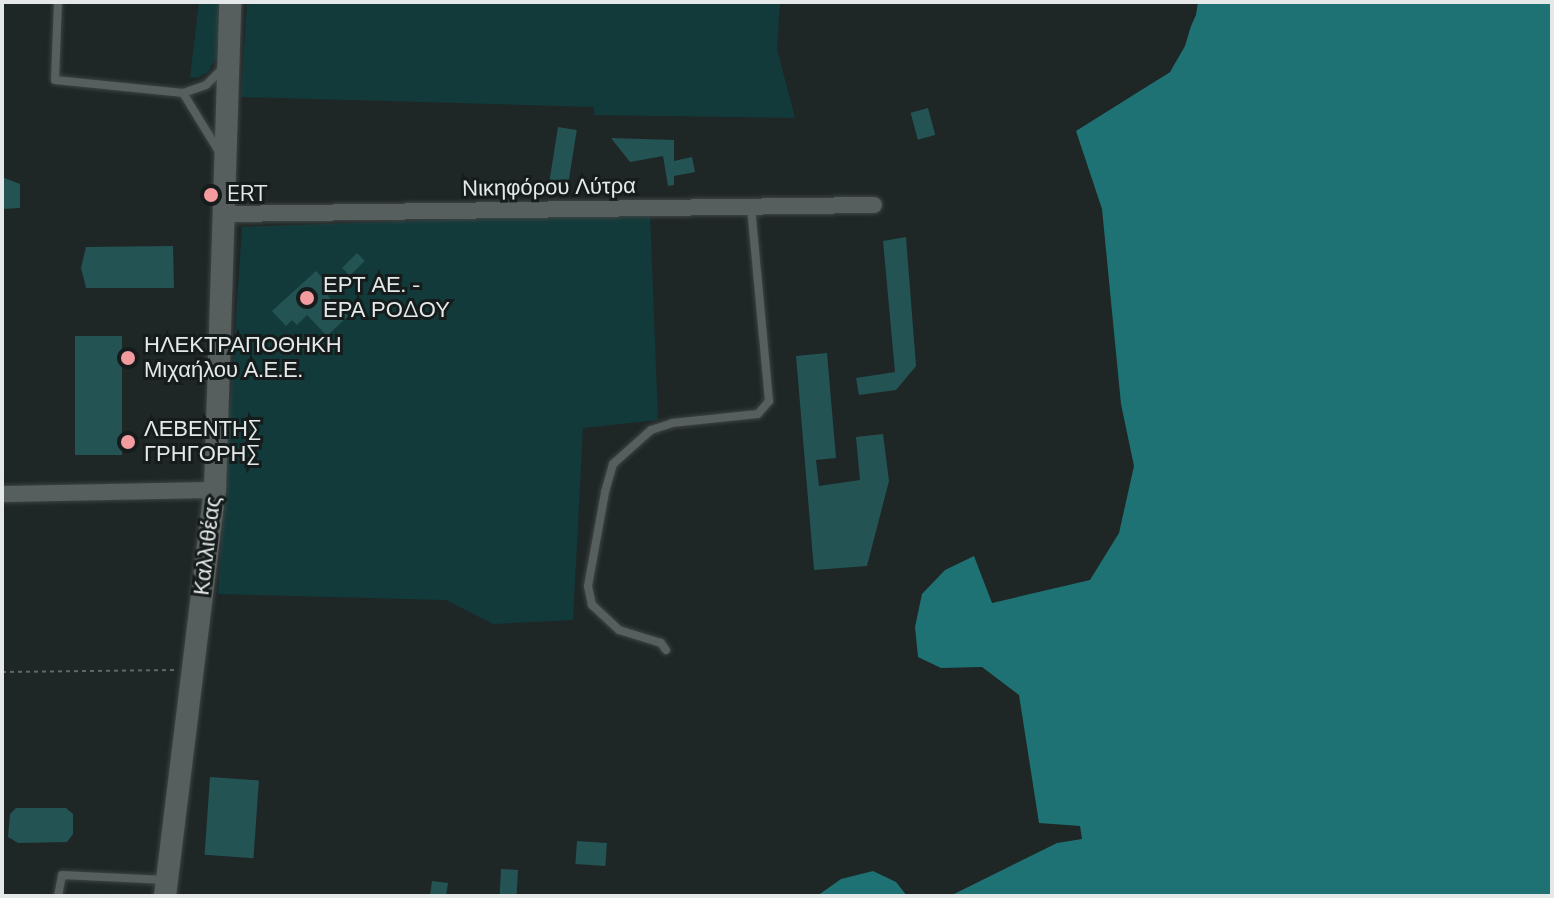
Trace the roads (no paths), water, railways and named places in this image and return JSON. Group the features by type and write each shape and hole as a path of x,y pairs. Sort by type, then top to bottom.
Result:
{"main road":[{"name":"Καλλιθέας","path":"165,888 215,490 226,214 230,2"}],"street":[{"name":"Νικηφόρου Λύτρα","path":"226,214 874,205"},
{"path":"2,494 215,490"}],"lane":[{"path":"58,2 55,80 183,93 206,85 229,63"},
{"path":"183,93 227,170"},
{"path":"666,650 661,643 619,630 592,605 588,586 605,492 613,464 651,430 672,423 758,414 769,401 751,207"},
{"path":"58,896 62,875 165,888"}],"water":[{"path":"1198,2 1552,2 1552,896 950,896 1057,843 1082,839 1080,826 1039,823 1019,695 982,667 941,668 918,657 915,627 922,594 945,570 974,556 992,603 1090,580 1119,533 1134,466 1121,404 1102,209 1076,131 1170,72 1185,46"},
{"path":"873,871 896,882 907,896 817,896 841,879"}],"place":[{"name":"ERT","path":"211,195"},
{"name":"ΕΡΤ ΑΕ. - ΕΡΑ ΡΟΔΟΥ","path":"307,298"},
{"name":"ΗΛΕΚΤΡΑΠΟΘΗΚΗ Μιχαήλου Α.Ε.Ε.","path":"128,358"},
{"name":"ΛΕΒΕΝΤΗΣ ΓΡΗΓΟΡΗΣ","path":"128,442"}]}
